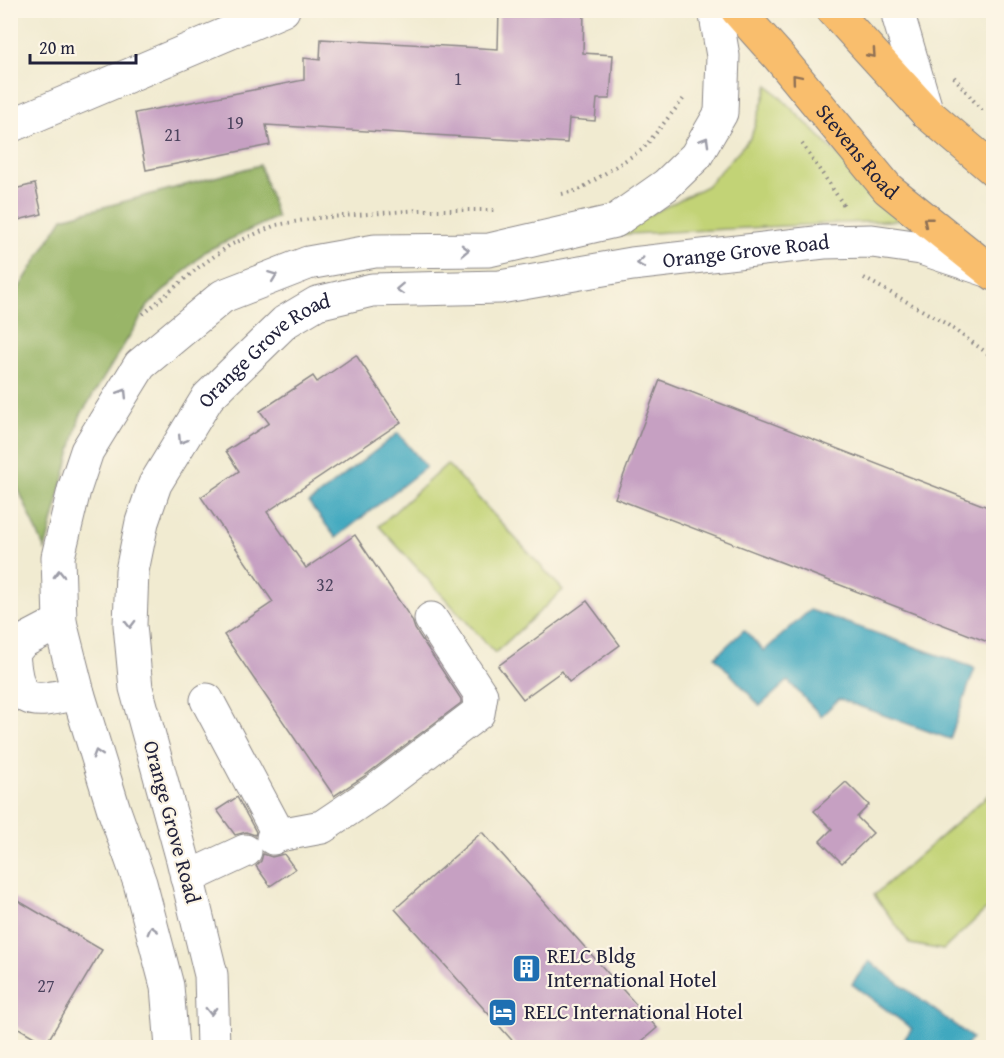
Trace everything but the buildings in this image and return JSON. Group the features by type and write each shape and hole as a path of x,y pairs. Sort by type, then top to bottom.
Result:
{"main road":[{"name":"Stevens Road","path":"737,10 888,189 991,273"},
{"path":"833,10 927,113 993,170"}],"street":[{"path":"10,126 283,10"},
{"path":"172,1047 167,986 140,883 114,810 78,693 60,622 58,557 74,490 87,451 141,365 223,296 308,263 375,251 489,250 615,221 666,184 696,156 721,113 723,56 715,10"},
{"path":"898,10 898,18 927,113"},
{"name":"Orange Grove Road","path":"213,1047 211,975 136,688 130,625 132,572 142,522 155,484 208,397 285,322 317,303 372,290 500,287 632,264 824,242 872,241 921,248 991,273"},
{"path":"187,878 266,841 321,827 374,792 478,713 480,694 431,619"},
{"path":"60,622 22,642 13,652 15,675 21,691 32,700 42,701 78,693"},
{"path":"207,700 266,841"}],"path":[{"path":"558,196 579,190 643,149 686,96"},
{"path":"141,318 146,310 230,245 276,225 317,218 409,211 504,210"},
{"path":"862,276 945,323 993,358"}],"green space":[{"path":"768,85 903,220 610,235 707,186 751,137"},
{"path":"260,165 277,217 206,251 148,306 80,416 45,550 11,472 10,298 14,296 63,218"},
{"path":"447,464 563,590 495,653 379,526"},
{"path":"993,791 993,903 943,950 910,944 874,895"}],"water":[{"path":"398,433 426,467 336,538 309,503"},
{"path":"810,610 975,668 950,739 839,699 821,716 788,681 760,706 715,657 744,630 764,651"},
{"path":"869,961 972,1038 965,1047 898,1047 912,1029 852,984"}],"place":[{"name":"RELC Bldg International Hotel","path":"526,968"},
{"name":"RELC International Hotel","path":"503,1012"}]}
